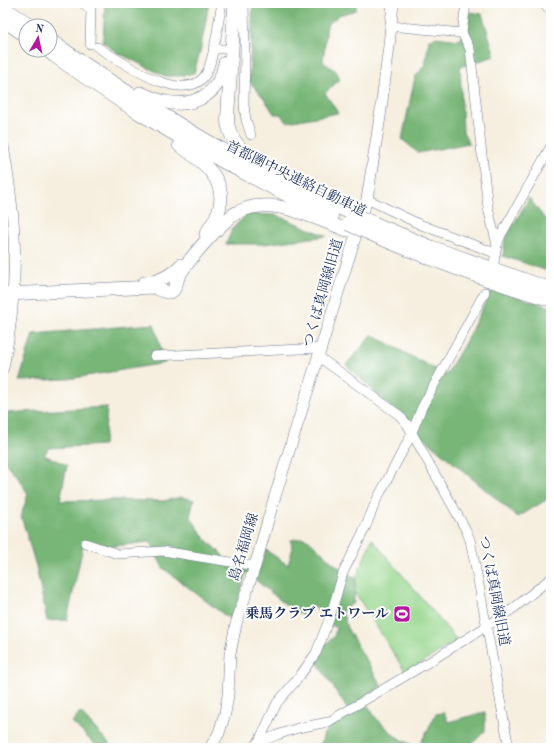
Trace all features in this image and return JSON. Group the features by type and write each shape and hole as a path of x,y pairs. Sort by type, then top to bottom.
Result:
{"highway":[{"path":"58,44 128,86 146,95 166,102 178,103 192,101 207,95 215,88 223,74 232,3"},
{"path":"235,3 228,109 228,125 233,138 251,158 351,220"},
{"path":"3,8 19,18"},
{"path":"3,20 18,30"},
{"name":"首都圏中央連絡自動車道","path":"58,44 132,95 219,147 351,220"},
{"name":"首都圏中央連絡自動車道","path":"57,58 138,113 276,190 366,226 551,289"},
{"path":"97,86 132,115 202,162 212,172 217,180 221,199 220,207 212,225 201,241 173,274 156,282 124,284 106,289"},
{"path":"10,294 153,287 162,289 166,292 171,291 175,288 180,274 214,233 236,214 252,207 263,206 289,209 351,220"},
{"name":"首都圏中央連絡自動車道","path":"366,226 400,247 524,292 551,300"}],"main road":[{"name":"つくば真岡線旧道","path":"321,352 367,199 380,117 393,3"},
{"path":"3,146 12,201 14,266 3,328"},
{"path":"3,191 8,238 10,294 10,327 3,368"},
{"name":"島名福岡線","path":"210,748 219,733 225,713 228,695 232,640 274,500 321,352"}],"street":[{"path":"83,3 91,10 94,46 156,81 178,86 194,84 201,80 207,72 211,60 222,3"},
{"path":"244,3 241,51 244,105 246,120 252,135"},
{"path":"466,3 462,33 470,49 488,208 496,249 494,263"},
{"path":"542,3 551,10"},
{"path":"391,26 462,33"},
{"path":"213,48 224,49"},
{"path":"496,249 551,146"},
{"path":"367,199 419,224 496,249"},
{"path":"256,744 277,703 316,653 330,617 343,573 366,526 376,500 397,461 422,407 485,292"},
{"path":"154,356 321,352"},
{"name":"つくば真岡線旧道","path":"321,352 399,415 407,424 468,535 487,626 509,748"},
{"path":"85,543 118,554 163,552 255,566"},
{"path":"256,744 298,728 328,722 487,626 514,608 551,578"}],"green space":[{"path":"105,3 209,3 200,52 194,73 179,76 165,76 116,52 103,42"},
{"path":"253,3 356,3 356,10 339,15 327,25 323,62 336,71 340,79 325,93 338,113 287,122 280,114 274,114 264,98 249,81"},
{"path":"470,12 482,14 495,56 460,67 463,132 469,143 418,153 402,139 415,77 425,65 429,40 435,37 459,40 468,30"},
{"path":"529,198 545,219 551,220 551,272 503,256 505,239"},
{"path":"247,214 276,215 327,236 263,244 226,244 233,228"},
{"path":"492,289 551,307 551,497 518,517 419,434 346,365 372,335 446,375 466,341"},
{"path":"154,324 165,363 68,379 19,381 33,334"},
{"path":"107,407 104,445 49,448 44,455 67,465 60,501 163,501 182,497 194,500 190,516 205,539 221,553 228,566 260,568 266,550 288,565 292,551 291,540 303,538 309,540 333,563 356,579 354,603 342,610 347,628 381,685 366,703 376,718 395,736 418,748 312,748 320,747 324,733 348,710 317,662 322,647 334,637 336,628 320,615 316,606 303,615 292,610 246,572 232,621 163,568 150,542 115,546 83,546 67,620 47,621 36,566 21,516 28,494 18,478 3,460 3,413"},
{"name":"乗馬クラブ エトワール","path":"372,539 457,640 406,673 352,588"},
{"path":"80,712 113,748 98,748 72,722"},
{"path":"444,712 448,722 485,712 485,731 467,748 418,748 436,714"}],"place":[{"name":"乗馬クラブ エトワール","path":"402,614"}]}
